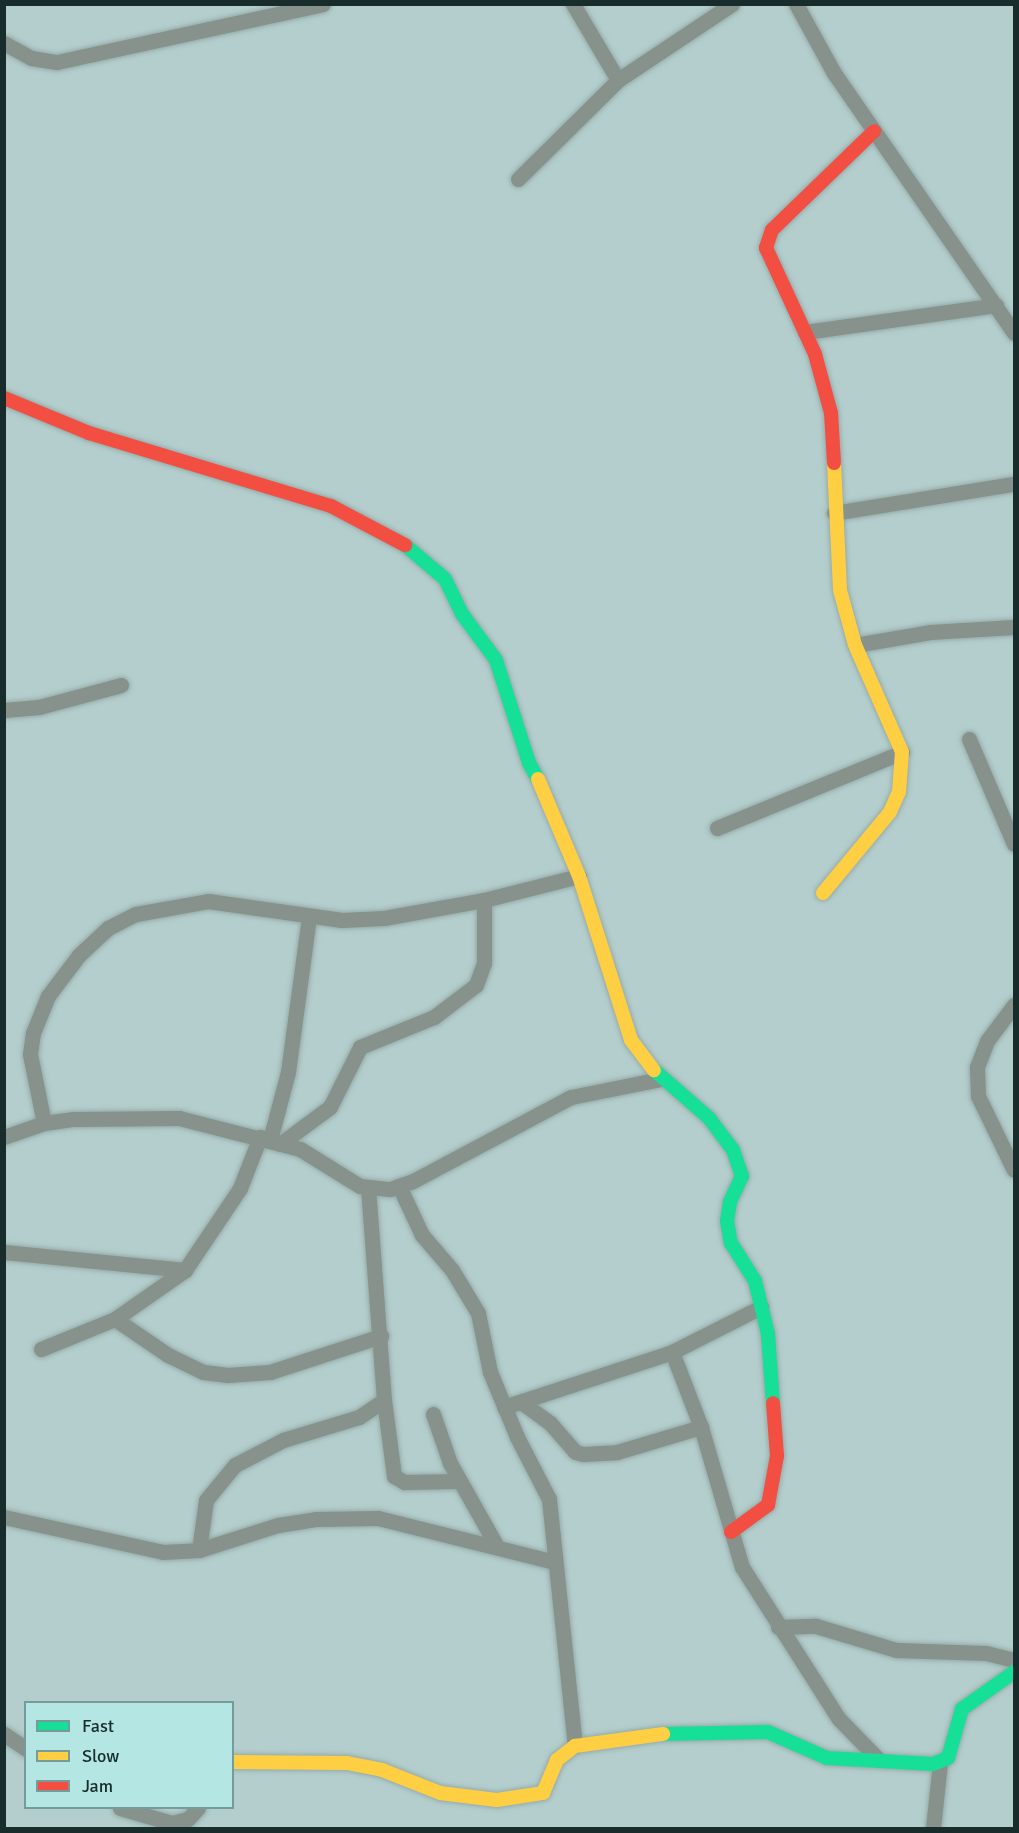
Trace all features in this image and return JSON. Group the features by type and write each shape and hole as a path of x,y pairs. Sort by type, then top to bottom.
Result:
{"street":[{"path":"4,43 31,58 57,62 323,4"},
{"path":"573,4 618,80"},
{"path":"518,179 618,80 732,4"},
{"path":"796,4 834,73 1014,333"},
{"path":"823,893 890,812 899,792 902,752 855,645 840,590 834,513 831,413 815,354 768,255 767,239 874,131"},
{"path":"805,332 996,305"},
{"path":"4,399 89,433 278,487 331,506 395,537 445,579 462,614 496,660 529,763 546,792 579,876 631,1040 661,1079 709,1118 733,1150 742,1176 730,1202 727,1221 731,1243 755,1281 769,1341 777,1456 768,1505 731,1532"},
{"path":"834,513 1014,484"},
{"path":"855,645 930,632 1014,627"},
{"path":"4,710 39,707 121,685"},
{"path":"969,739 1014,844"},
{"path":"717,828 902,752"},
{"path":"44,1123 31,1062 33,1033 48,996 79,955 108,928 136,914 201,901 309,917 384,918 484,900 579,876"},
{"path":"270,1140 330,1107 360,1047 434,1017 476,985 484,963 484,900"},
{"path":"41,1349 115,1318 184,1270 270,1140 288,1072 309,917"},
{"path":"1014,1005 987,1041 977,1067 978,1096 1014,1170"},
{"path":"4,1137 44,1123 148,1116 179,1118 270,1140 318,1158 368,1189 399,1186 571,1097 661,1079"},
{"path":"399,1186 422,1235 452,1270 478,1313 490,1372 504,1407 549,1499 575,1746"},
{"path":"368,1189 381,1336 384,1400 394,1476 416,1483 459,1481"},
{"path":"4,1252 184,1270"},
{"path":"504,1407 672,1352 761,1307"},
{"path":"115,1318 168,1355 203,1372 228,1376 270,1371 381,1336"},
{"path":"672,1352 701,1426 742,1568 839,1719 879,1760"},
{"path":"199,1550 206,1500 235,1465 283,1440 359,1417 384,1400"},
{"path":"521,1402 550,1423 575,1452 583,1454 617,1452 701,1426"},
{"path":"433,1414 459,1481 495,1545"},
{"path":"4,1517 163,1552 199,1550 278,1525 346,1518 378,1518 495,1545 555,1562"},
{"path":"778,1627 816,1626 896,1650 986,1653 1014,1660"},
{"path":"933,1828 940,1763 952,1749 956,1722 962,1709 1014,1672"},
{"path":"234,1762 347,1763 382,1770 440,1793 497,1800 543,1793 557,1760 575,1746 633,1736 748,1730 768,1732 814,1756 940,1763"},
{"path":"4,1734 24,1748"},
{"path":"123,1809 172,1823 188,1819 197,1809"}],"traffic: fast":[{"path":"405,545 445,579 462,614 496,660 529,763 538,779"},
{"path":"654,1070 709,1118 733,1150 742,1176 730,1202 727,1221 731,1243 755,1281 768,1334 773,1403"},
{"path":"663,1734 768,1732 827,1758 933,1764 948,1758 962,1709 1014,1672"}],"traffic: slow":[{"path":"823,893 890,812 899,792 902,752 855,645 840,590 834,463"},
{"path":"538,779 579,876 631,1040 654,1070"},
{"path":"234,1762 347,1763 382,1770 440,1793 497,1800 543,1793 557,1760 575,1746 663,1734"}],"traffic: jam":[{"path":"834,463 831,413 815,354 766,248 772,230 874,131"},
{"path":"4,398 89,433 331,506 405,545"},
{"path":"731,1532 768,1505 777,1456 773,1403"}]}
